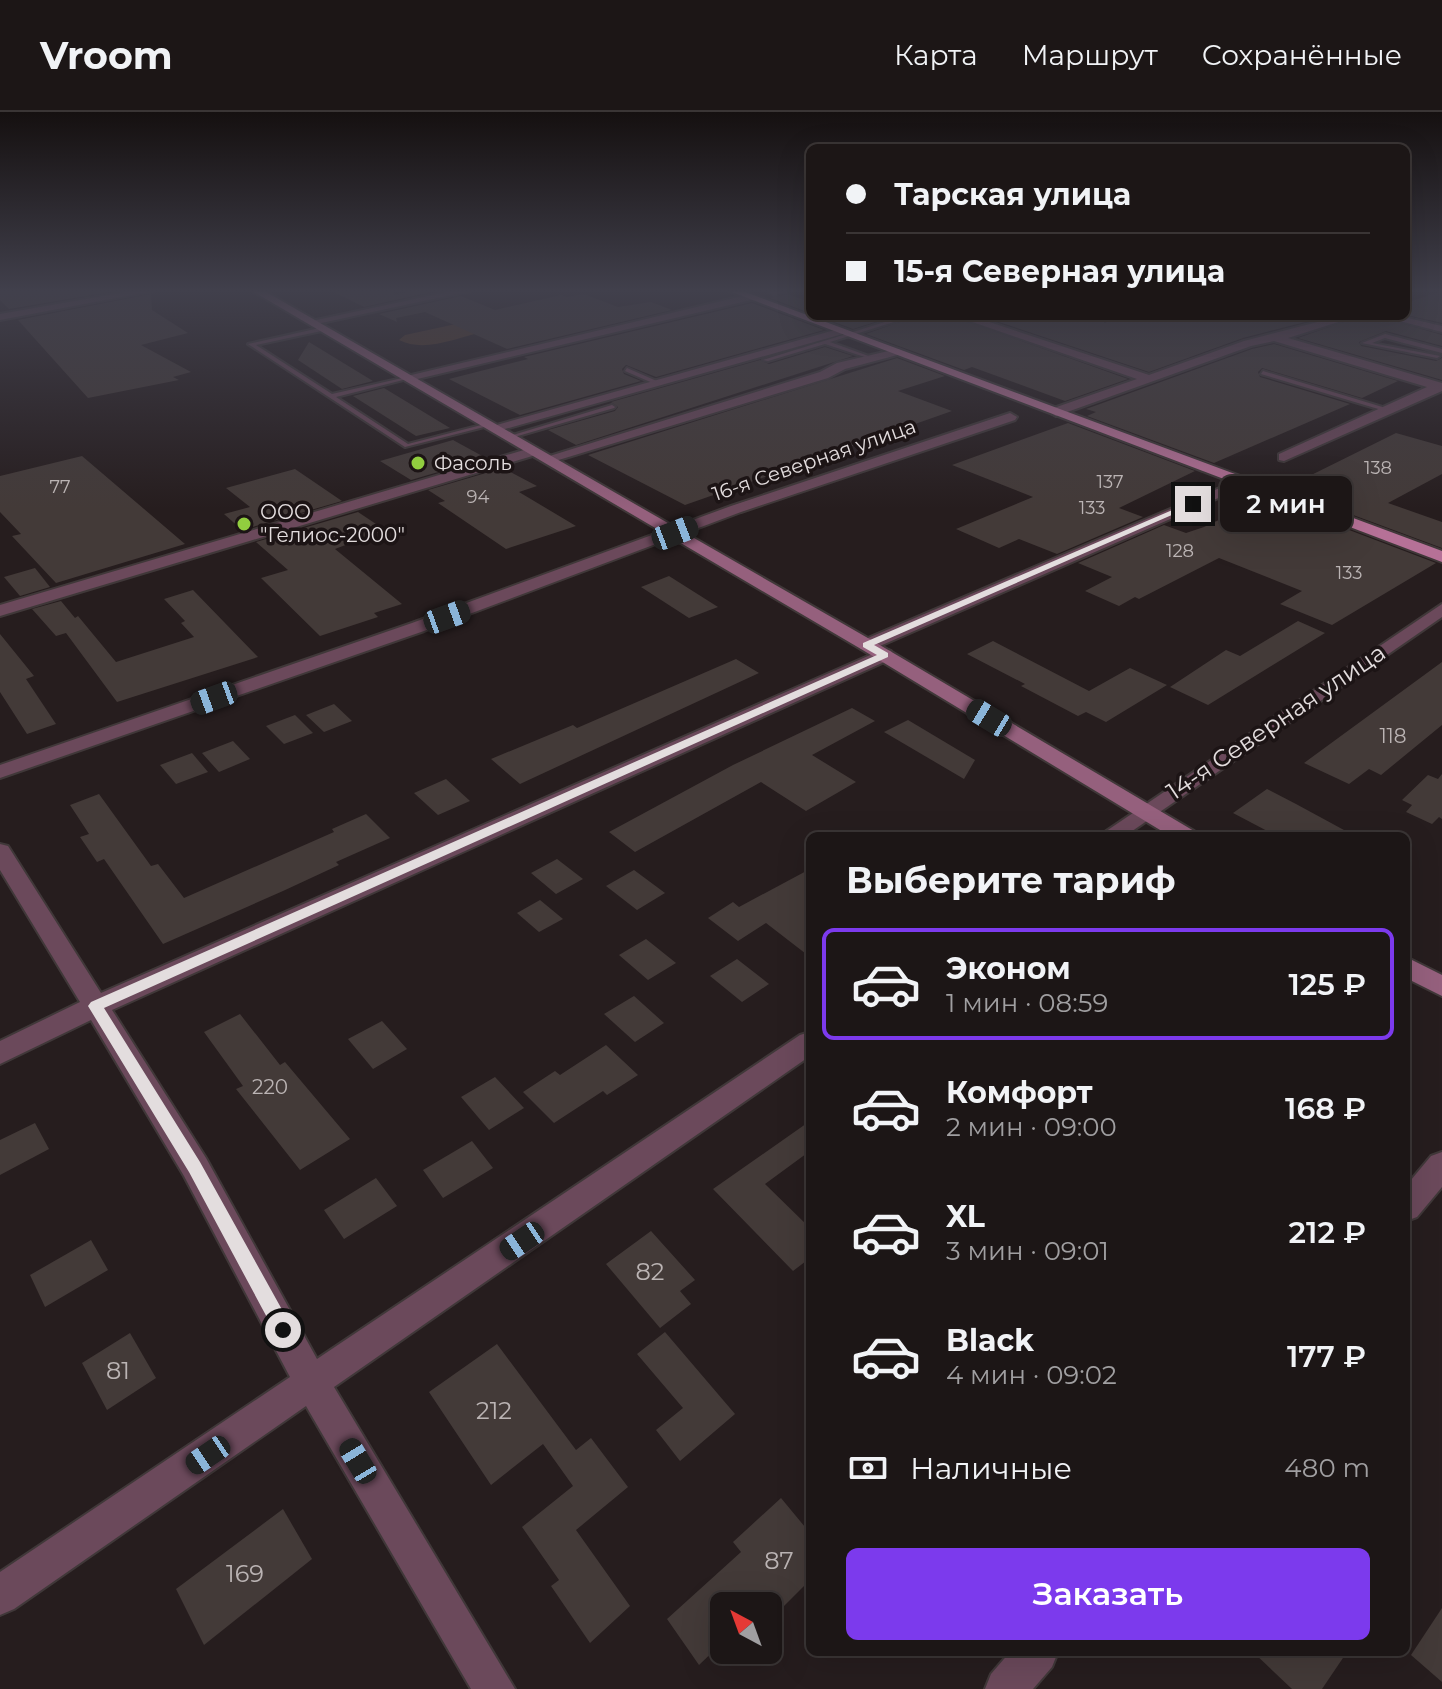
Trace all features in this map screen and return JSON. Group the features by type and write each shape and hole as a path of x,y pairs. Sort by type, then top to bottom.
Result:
{"main road":[{"path":"925,363 1442,557"}],"street":[{"path":"383,363 876,650 1179,832"},
{"path":"409,377 471,363"},
{"path":"497,430 735,363"},
{"path":"0,611 860,363"},
{"path":"1101,363 1150,379"},
{"path":"1056,412 1197,363"},
{"path":"1359,363 1440,386"},
{"path":"1284,457 1440,386"},
{"name":"16-я Северная улица","path":"0,772 418,627 919,446 1010,417"},
{"path":"0,1053 96,1006 1243,482"},
{"name":"14-я Северная улица","path":"1116,832 1442,609"},
{"path":"0,851 195,1167 313,1385 494,1689"},
{"path":"1410,968 1442,987"},
{"path":"0,1595 313,1385 806,1045"},
{"path":"1410,1203 1442,1165"},
{"path":"1006,1689 1034,1656"}],"lane":[{"path":"280,363 407,446 612,407"},
{"path":"627,370 657,383"},
{"path":"1263,373 1387,410"},
{"path":"331,396 409,377"}],"building":[{"path":"56,363 174,363 191,372 173,377 179,380 88,398"},
{"path":"302,363 343,363 373,381 342,389"},
{"path":"514,363 707,363 656,377 626,365 622,369 624,374 641,381 520,415 449,379"},
{"path":"751,363 832,363 576,445 548,430 615,411 618,407 611,402"},
{"path":"882,363 909,363 945,376 898,391 952,411 685,505 588,455"},
{"path":"944,363 1082,363 1128,379 1065,401 972,367 964,370"},
{"path":"1121,363 1175,363 1149,372"},
{"path":"1214,363 1336,363 1398,381 1362,398 1262,368 1258,372 1260,377 1350,404 1214,463 1087,416 1096,412 1086,409"},
{"path":"1382,363 1442,363 1442,380"},
{"path":"384,388 450,428 416,436 353,396"},
{"path":"1068,423 1195,471 1119,508 1143,517 1057,554 1019,539 999,548 956,529 1033,497 952,465"},
{"path":"1396,433 1442,446 1442,474 1388,503 1442,522 1442,548 1283,489"},
{"path":"453,440 486,458 411,480 380,461"},
{"path":"82,456 185,544 56,583 12,536 21,534 0,512 0,476"},
{"path":"503,468 537,486 519,492 576,526 506,549 438,503 445,501 428,490"},
{"path":"295,469 342,501 242,530 224,514 250,507 226,488"},
{"path":"1265,498 1436,563 1332,625 1280,604 1302,591 1219,558 1119,606 1085,591 1112,577 1078,563 1164,525 1186,533"},
{"path":"358,512 385,530 335,549 402,604 374,613 378,617 320,636 261,578 288,570 256,542"},
{"path":"35,568 50,587 20,596 4,577"},
{"path":"669,576 718,607 689,618 641,587"},
{"path":"193,590 258,657 117,702 66,633 56,636 32,609 61,601 75,618 78,616 116,662 194,637 181,623 185,621 164,599"},
{"path":"1298,621 1325,633 1208,705 1170,687 1226,650 1240,656"},
{"path":"0,634 34,676 26,679 56,724 27,734 0,692"},
{"path":"993,641 1089,691 1130,668 1167,685 1106,722 1086,712 1078,716 967,654"},
{"path":"736,659 759,673 520,784 491,759 573,725 577,728"},
{"path":"1442,662 1442,725 1381,775 1369,769 1349,784 1304,763"},
{"path":"334,704 352,721 324,732 306,715"},
{"path":"852,708 875,721 812,755 856,782 806,811 761,782 635,852 609,832 733,765"},
{"path":"295,715 313,733 284,744 266,726"},
{"path":"908,720 975,760 964,779 884,732"},
{"path":"233,741 250,759 219,772 202,753"},
{"path":"192,753 208,772 176,784 160,765"},
{"path":"1442,774 1442,819 1439,817 1432,824 1406,812 1412,805 1402,800 1428,775 1438,779"},
{"path":"446,779 470,801 438,815 414,793"},
{"path":"1267,789 1348,832 1269,832 1233,813"},
{"path":"99,794 151,866 158,864 184,898 334,832 332,829 366,814 390,838 336,862 339,865 163,944 104,859 97,862 80,837 89,834 70,805"},
{"path":"557,859 583,879 556,894 531,873"},
{"path":"634,870 665,893 637,910 606,886"},
{"path":"806,871 806,954 766,923 738,941 708,918 733,902 739,907"},
{"path":"540,900 563,919 539,932 517,913"},
{"path":"646,939 676,963 648,980 619,955"},
{"path":"737,959 769,984 742,1002 710,976"},
{"path":"634,996 664,1023 635,1042 604,1014"},
{"path":"240,1014 280,1065 285,1062 350,1139 300,1170 236,1089 243,1086 204,1032"},
{"path":"382,1021 407,1049 373,1069 348,1039"},
{"path":"606,1045 638,1075 607,1095 603,1091 554,1123 523,1092 555,1071 560,1075"},
{"path":"495,1077 524,1108 489,1130 461,1097"},
{"path":"35,1123 49,1149 0,1175 0,1140"},
{"path":"806,1124 806,1154 765,1184 806,1224 806,1261 793,1271 713,1189"},
{"path":"472,1141 493,1168 443,1198 423,1170"},
{"path":"376,1178 397,1206 344,1239 324,1210"},
{"path":"651,1231 695,1280 680,1291 691,1304 660,1328 606,1264"},
{"path":"91,1240 108,1270 45,1307 30,1275"},
{"path":"665,1332 735,1414 680,1461 656,1430 683,1408 637,1354"},
{"path":"130,1333 156,1378 107,1410 82,1363"},
{"path":"497,1344 576,1450 591,1438 628,1487 576,1530 630,1606 590,1643 551,1586 559,1580 522,1527 573,1486 543,1444 491,1485 429,1392"},
{"path":"781,1498 806,1528 806,1584 784,1606 782,1592 710,1592 710,1654 699,1665 667,1619 741,1552 733,1542"},
{"path":"283,1509 312,1559 204,1645 176,1589"},
{"path":"1442,1608 1442,1682 1411,1655"},
{"path":"1257,1656 1344,1656 1322,1689 1292,1689"}],"place":[{"name":"Фасоль","path":"418,463"},
{"name":"ООО \"Гелиос-2000\"","path":"244,524"}],"route":[{"path":"283,1330 195,1167 96,1006 884,655 867,645 1193,504"}]}
